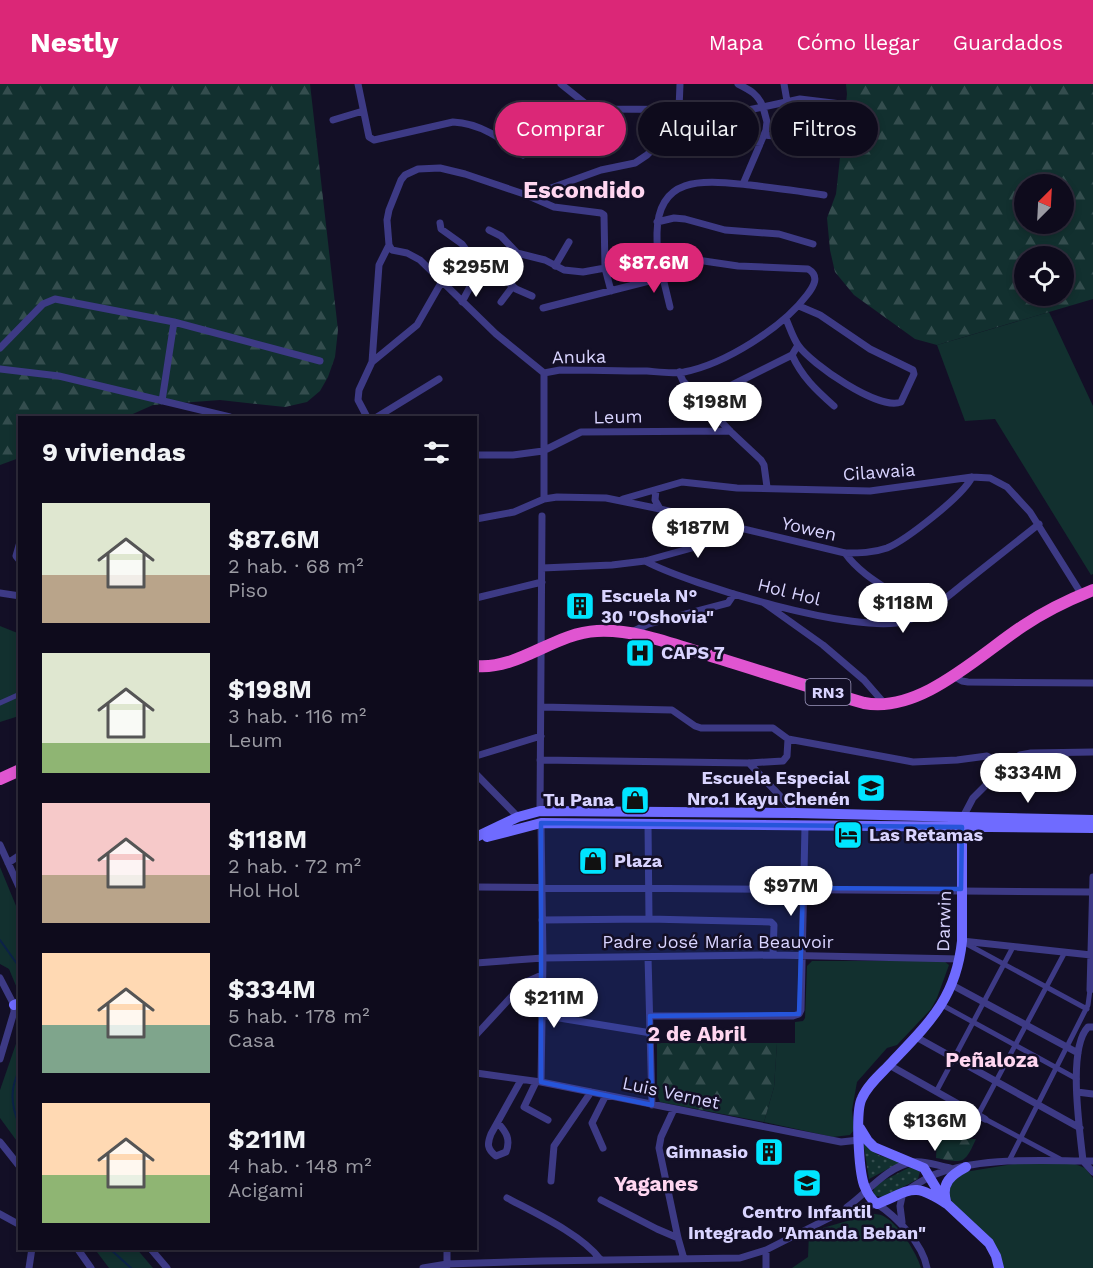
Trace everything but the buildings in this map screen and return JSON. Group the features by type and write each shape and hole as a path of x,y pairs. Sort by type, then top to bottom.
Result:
{"highway":[{"name":"RN3","path":"477,666 511,661 584,633 596,631 630,633 855,700 886,705 909,700 952,675 1034,618 1087,593"},
{"path":"0,779 18,771"}],"main road":[{"path":"477,838 518,817 540,811 796,813 1093,828"},
{"path":"477,839 541,823 805,826 1093,820"},
{"name":"Darwin","path":"877,1204 866,1190 862,1176 858,1110 862,1098 942,1005 952,984 960,958 962,941 962,822"},
{"path":"858,1125 863,1135 874,1147 924,1168 947,1204"},
{"path":"947,1204 944,1192 947,1181 961,1168"},
{"path":"877,1204 906,1190 924,1190 947,1204 989,1243 999,1268"}],"street":[{"path":"358,84 369,137 374,140 453,122 463,122 495,135"},
{"path":"561,84 584,102"},
{"path":"679,102 680,84"},
{"path":"738,84 758,97 767,122 763,138 743,184"},
{"path":"784,84 787,101"},
{"path":"759,108 800,99 825,102"},
{"path":"333,120 363,111"},
{"path":"524,194 540,192 601,170 634,163 670,136 771,138"},
{"path":"366,416 358,400 359,390 372,362 379,265 389,245 387,220 401,180 411,171 440,168 524,194 554,207 601,213 604,215 605,268 611,291"},
{"path":"670,307 657,251 657,222 662,204 681,187 701,181 824,195"},
{"path":"657,222 667,219 686,219 725,230 779,234 813,244"},
{"path":"440,224 441,229 462,244 474,261 532,296"},
{"path":"489,230 501,236 517,253 545,260 555,266 576,272 605,268"},
{"path":"555,266 569,242"},
{"name":"Anuka","path":"389,245 392,250 407,253 420,260 441,283 496,334 544,373 560,370 679,372 699,368 732,353 786,319 815,284 813,272 808,269 738,266 697,260 662,274"},
{"path":"462,302 485,266 496,264 512,250"},
{"path":"543,308 653,280 662,274"},
{"path":"372,362 417,325 441,283"},
{"path":"501,302 513,286"},
{"path":"0,348 43,304 55,299 174,322 320,361"},
{"path":"786,319 798,345 838,380 886,402 898,404 902,402 914,374 910,367 870,349 820,315 799,306"},
{"path":"162,401 174,322"},
{"path":"724,389 792,355 798,345"},
{"path":"792,355 807,381 834,406"},
{"path":"0,369 59,376 226,416"},
{"path":"679,372 684,381 730,431 761,460 764,465 766,488"},
{"path":"544,373 544,499"},
{"path":"379,416 439,378"},
{"name":"Leum","path":"477,455 513,455 543,451 581,432 730,431"},
{"name":"Cilawaia","path":"621,500 682,482 736,488 870,491 972,477 990,478 1007,487 1018,497 1087,593"},
{"name":"Yowen","path":"477,519 514,512 544,499 557,497 621,500 845,553 878,550 902,540 965,490 972,477"},
{"path":"656,490 655,500 660,509"},
{"path":"540,811 542,516"},
{"name":"Hol Hol","path":"542,568 645,561 734,594 824,616 880,624 906,621 931,609 1039,524"},
{"path":"645,561 717,541 732,527"},
{"path":"845,553 856,567 922,614"},
{"path":"477,598 542,582"},
{"path":"0,593 18,596"},
{"path":"630,633 648,624 728,603 734,594"},
{"path":"761,601 823,645 864,680 886,705"},
{"path":"952,675 968,682 1093,684"},
{"path":"0,703 18,695"},
{"path":"542,707 672,711 701,729 773,728 788,739 913,762 987,756 992,759 1000,771"},
{"path":"477,756 541,736"},
{"path":"540,760 749,763 783,761 787,756 788,739"},
{"path":"962,822 973,798 1015,758 1031,753 1093,752"},
{"path":"749,763 796,813"},
{"path":"477,775 518,817"},
{"path":"541,823 543,958 538,1082 524,1107 548,1120"},
{"path":"648,824 649,919"},
{"path":"650,1016 793,1016 799,1014 801,1010 805,826"},
{"path":"0,845 18,885"},
{"path":"8,863 18,856"},
{"path":"1009,1161 1087,1008 1092,956 1093,877"},
{"path":"477,886 1093,892"},
{"path":"542,920 649,919 771,922 774,925 774,955"},
{"path":"962,941 1092,956"},
{"path":"962,941 1087,1008"},
{"path":"936,1092 1012,947"},
{"path":"981,1117 996,1081 1065,952"},
{"name":"Padre José María Beauvoir","path":"477,963 543,958 774,955 960,958"},
{"path":"648,957 652,1105"},
{"path":"477,1034 524,983 542,975"},
{"path":"0,978 17,1004 0,1059"},
{"path":"952,984 1078,1053"},
{"path":"942,1005 1077,1078"},
{"path":"541,1015 651,1033"},
{"path":"1090,1025 1081,1038 1078,1053 1077,1092 1083,1161 1093,1172"},
{"path":"916,1037 1080,1128"},
{"path":"889,1065 1063,1161"},
{"name":"Luis Vernet","path":"477,1073 591,1092 841,1142 859,1140"},
{"path":"498,1123 521,1080"},
{"path":"551,1181 554,1146 591,1092"},
{"path":"1077,1092 1093,1094"},
{"path":"603,1149 592,1123 606,1095"},
{"path":"674,1110 661,1137 659,1148 684,1259"},
{"path":"0,1142 18,1164"},
{"path":"902,1225 900,1206 906,1190 931,1176 961,1168 1009,1161 1093,1161"},
{"path":"423,1268 542,1264 600,1259 740,1258 766,1250 843,1210 881,1178 913,1162 961,1168"},
{"path":"507,1198 552,1222 591,1249 600,1259"},
{"path":"601,1200 678,1238"},
{"path":"843,1210 877,1204 890,1212 921,1252 927,1268"},
{"path":"0,1214 18,1224"},
{"path":"29,1268 32,1250"},
{"path":"78,1250 91,1268"},
{"path":"152,1250 167,1268"},
{"path":"447,1250 447,1266"},
{"path":"766,1250 766,1268"},
{"path":"636,1259 637,1268"},
{"path":"700,1259 700,1268"}],"highlighted area":[{"path":"541,823 962,827 961,889 803,888 799,1014 650,1016 652,1105 541,1082"}],"green space":[{"path":"0,84 310,84 338,330 335,357 320,391 307,402 285,407 220,400 153,405 128,416 18,416 18,458 0,465"},
{"path":"846,84 1093,84 1093,299 1074,305 1074,246 1014,246 1014,306 1069,306 937,345 915,339 854,295 835,272 827,218 836,194 840,156 878,156 878,102 846,102"},
{"path":"1049,312 1093,406 1093,574 1091,575 995,419 965,421 937,345"},
{"path":"0,626 18,633 18,716 0,722"},
{"path":"0,867 18,911 18,991 9,969 0,964"},
{"path":"812,961 944,961 949,965 931,1009 897,1045 887,1048 857,1082 852,1110 854,1130 850,1135 833,1137 764,1122 774,1087 777,1043 795,1043 795,1022 803,1021 805,1018 807,966"},
{"path":"18,1038 18,1143 0,1118 0,1090"},
{"path":"657,1043 777,1043 774,1087 764,1122 660,1102 657,1094"},
{"path":"937,1138 976,1139 965,1158 952,1161 936,1158"},
{"path":"863,1141 878,1155 901,1162 869,1179"},
{"path":"1013,1164 1075,1164 1085,1168 1093,1178 1093,1268 1002,1268 949,1197 950,1184 965,1172"},
{"path":"910,1167 920,1171 918,1179 884,1197 875,1196 873,1192 875,1185"},
{"path":"871,1214 883,1216 896,1226 912,1247 921,1268 792,1268 808,1257 809,1232"},
{"path":"96,1250 138,1250 153,1268 109,1268"}],"waterway":[{"path":"0,940 18,965"},
{"path":"18,1074 12,1098 18,1120"},
{"path":"111,1250 131,1268"}],"place":[{"name":"Escuela N° 30 \"Oshovia\"","path":"580,606"},
{"name":"CAPS 7","path":"640,653"},
{"name":"Escuela Especial Nro.1 Kayu Chenén","path":"871,788"},
{"name":"Tu Pana","path":"635,800"},
{"name":"Las Retamas","path":"848,835"},
{"name":"Plaza","path":"593,861"},
{"name":"Gimnasio","path":"769,1152"},
{"name":"Centro Infantil Integrado \"Amanda Beban\"","path":"807,1183"}],"district":[{"name":"Escondido","path":"584,190"},
{"name":"2 de Abril","path":"697,1034"},
{"name":"Peñaloza","path":"992,1060"},
{"name":"Yaganes","path":"656,1184"}]}
